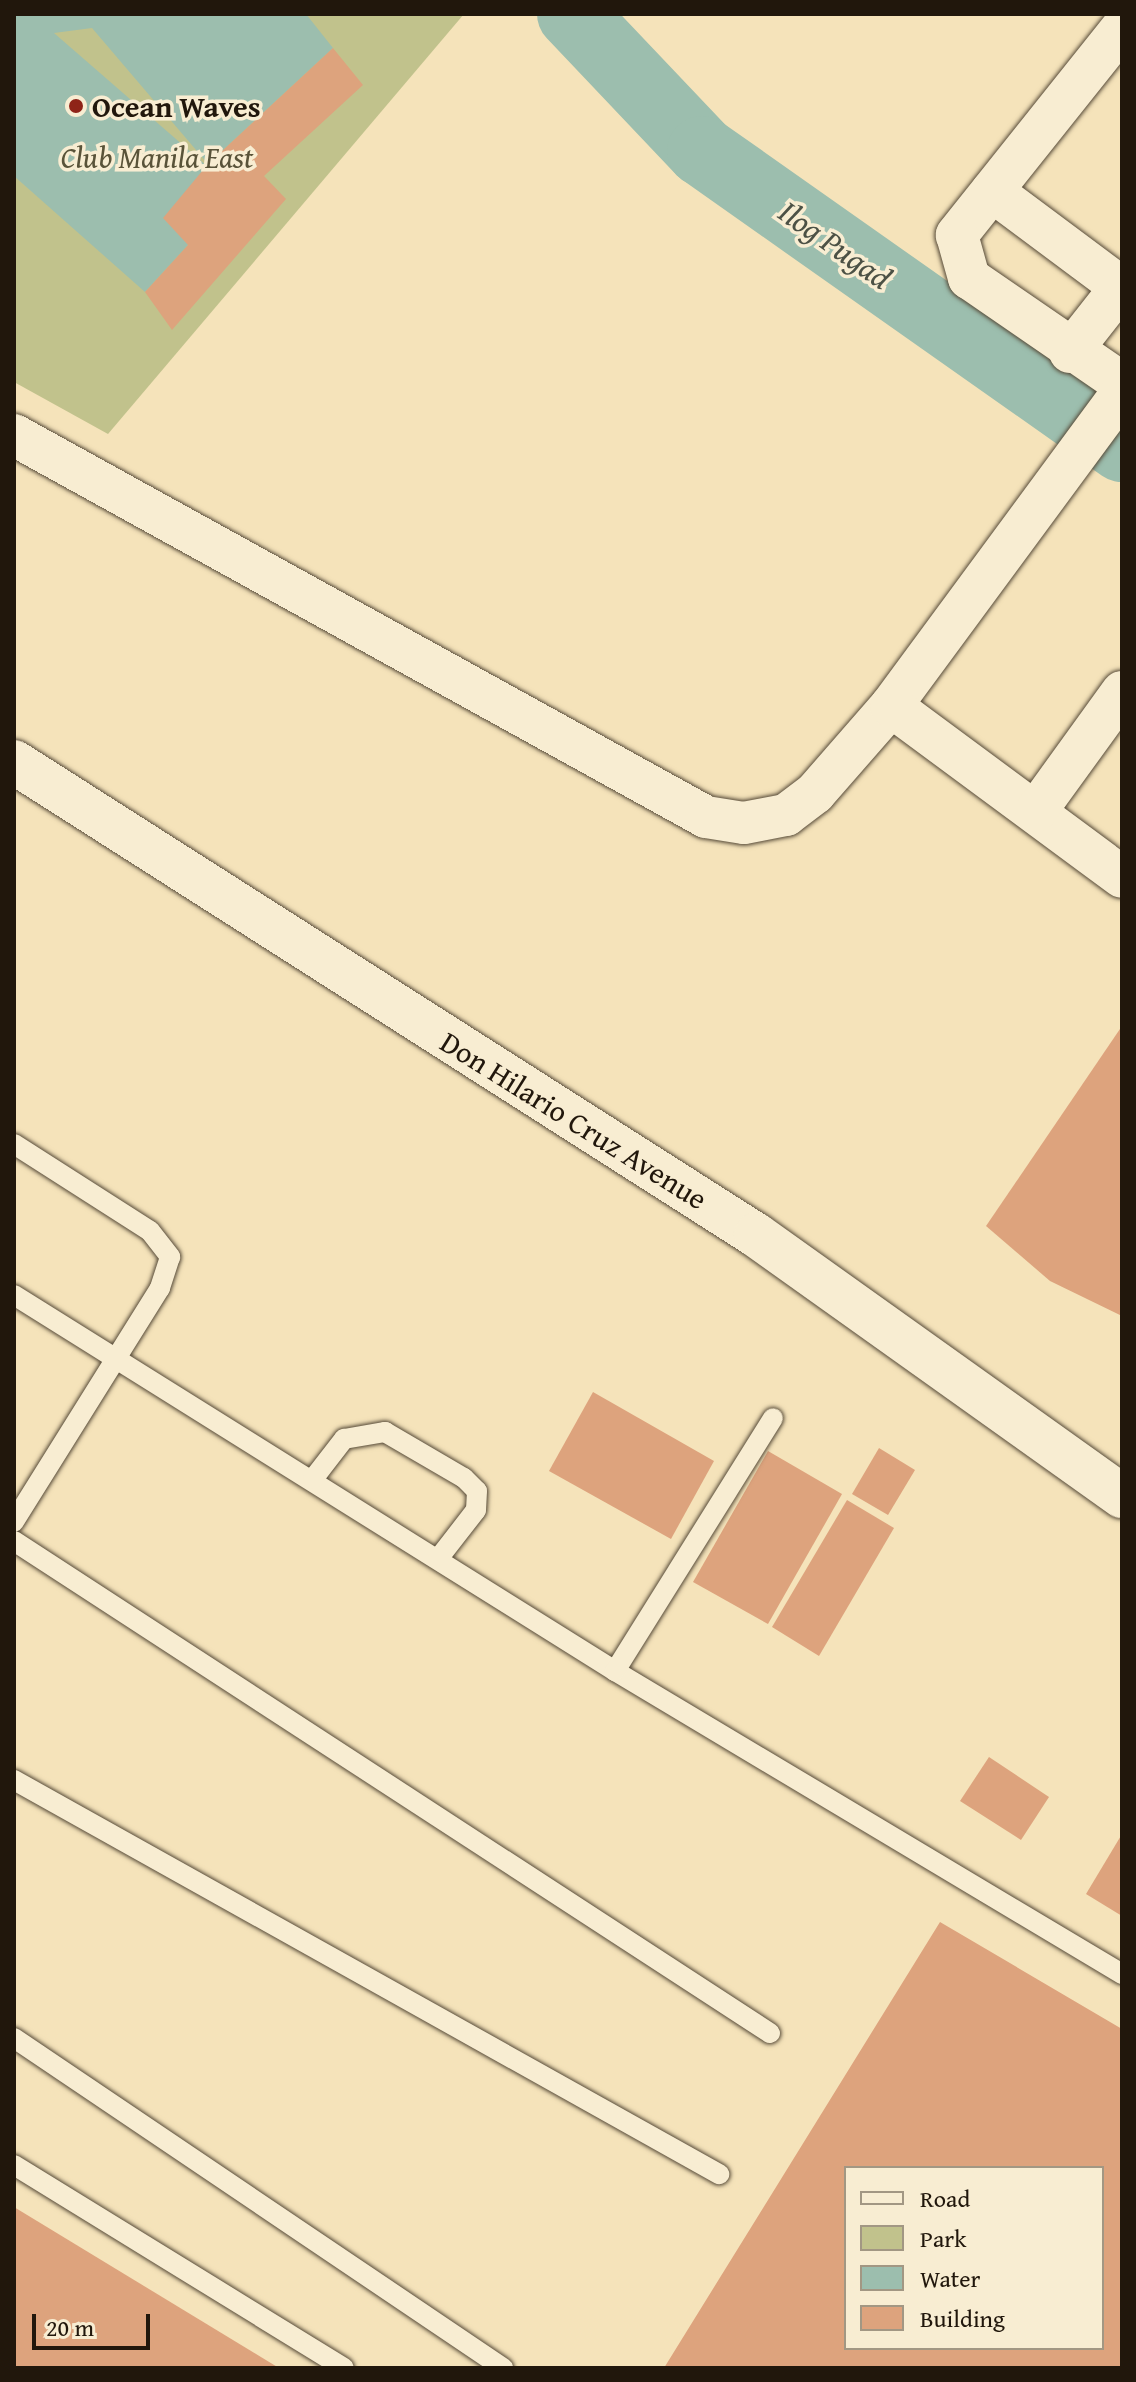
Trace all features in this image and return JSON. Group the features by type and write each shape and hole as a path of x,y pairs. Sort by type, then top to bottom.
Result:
{"street":[{"path":"14,435 706,817 744,823 786,815 891,706 1055,491 1116,399 1070,352 969,278 958,255 957,235 1122,28"},
{"path":"992,191 1122,287 1070,352"},
{"path":"1036,811 1122,692"},
{"path":"891,706 1122,877"},
{"name":"Don Hilario Cruz Avenue","path":"14,762 756,1235 1122,1496"}],"lane":[{"path":"14,1144 150,1231 170,1257 120,1356 14,1522"},
{"path":"14,1295 120,1356 615,1671 1122,1974"},
{"path":"615,1671 773,1418"},
{"path":"313,1479 344,1439 375,1432 464,1478 477,1491 476,1510 438,1559"},
{"path":"14,1541 770,2033"},
{"path":"14,1780 719,2174"},
{"path":"14,2038 503,2368"},
{"path":"14,2165 344,2368"}],"green space":[{"name":"Club Manila East","path":"14,14 464,14 108,434 14,382"}],"water":[{"name":"Ocean Waves","path":"14,14 306,14 333,48 208,164 92,28 54,33 207,166 188,245 145,292 14,176"}],"building":[{"path":"333,48 363,85 264,176 286,199 172,330 145,292 188,245 163,218 208,164"},
{"path":"1122,1026 1122,1316 1050,1281 986,1226"},
{"path":"593,1392 714,1461 671,1539 549,1471"},
{"path":"879,1448 915,1470 888,1515 852,1494"},
{"path":"768,1451 842,1494 768,1624 693,1582"},
{"path":"847,1500 894,1528 819,1656 772,1627"},
{"path":"989,1757 1049,1797 1021,1840 960,1801"},
{"path":"1122,1834 1122,1916 1086,1894"},
{"path":"940,1922 1122,2029 1122,2368 664,2368"},
{"path":"14,2207 279,2368 14,2368"}],"waterway":[{"name":"Ilog Pugad","path":"572,14 702,151 1122,447"}],"place":[{"name":"Ocean Waves","path":"76,106"}]}
